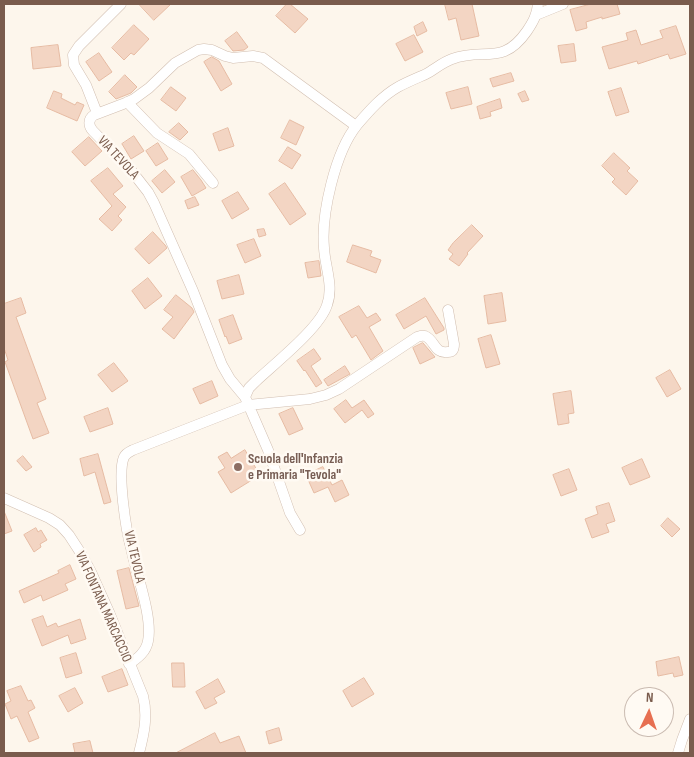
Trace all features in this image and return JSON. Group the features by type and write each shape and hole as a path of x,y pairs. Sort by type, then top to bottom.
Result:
{"street":[{"path":"121,4 79,46 73,55 74,65 86,85 97,113 127,102 149,88 175,63 198,50 207,49 231,58 254,56 263,58 356,126"},
{"path":"246,401 249,388 302,339 316,324 327,306 330,286 324,249 324,222 336,168 356,126 377,103 392,91 426,74 446,61 463,56 496,54 512,48 523,36 536,15 538,4"},
{"path":"536,15 563,4"},
{"path":"127,102 157,133 189,154 214,183"},
{"name":"VIA TEVOLA","path":"97,113 90,119 91,129 125,163 148,192 179,259 222,366 246,401 268,450 290,513 300,530"},
{"name":"VIA TEVOLA","path":"129,664 142,655 146,649 149,631 147,611 127,530 122,482 125,456 133,450 246,401 310,399 330,393 343,387 419,336 428,337 439,350 452,351 454,344 448,310"},
{"name":"VIA FONTANA MARCACCIO","path":"4,498 60,525 82,555 141,691 145,708 145,727 139,753"},
{"path":"678,753 690,719"}],"building":[{"path":"139,4 171,4 154,20"},
{"path":"287,4 290,4 308,19 295,33 276,16"},
{"path":"445,4 472,4 479,36 461,40 456,18 449,20"},
{"path":"591,4 617,4 620,14 586,22 587,28 576,31 570,10"},
{"path":"423,22 427,31 417,36 414,27"},
{"path":"134,25 149,39 134,55 131,53 124,60 112,48"},
{"path":"676,26 686,54 670,59 668,54 638,64 637,61 609,69 602,47 628,40 626,33 636,30 641,45 663,38 660,31"},
{"path":"237,32 248,47 244,50 233,51 225,41"},
{"path":"414,35 423,52 405,61 396,44"},
{"path":"574,44 576,61 561,63 558,46"},
{"path":"58,45 61,66 33,69 31,48"},
{"path":"99,53 112,72 99,81 86,62"},
{"path":"212,57 219,61 232,84 221,91 204,62"},
{"path":"511,73 514,81 493,87 490,79"},
{"path":"125,75 137,87 131,93 116,99 109,92"},
{"path":"171,87 186,98 176,111 161,100"},
{"path":"468,87 472,104 451,109 446,93"},
{"path":"621,88 629,112 616,116 608,92"},
{"path":"54,91 62,94 61,98 75,105 77,102 84,105 77,121 47,108"},
{"path":"525,91 529,100 522,102 518,94"},
{"path":"500,99 502,108 490,112 491,116 480,119 477,107"},
{"path":"290,120 304,127 296,145 281,138"},
{"path":"179,123 188,132 180,140 169,132"},
{"path":"228,128 234,146 219,151 213,134"},
{"path":"134,136 144,151 131,159 122,144"},
{"path":"89,137 102,151 85,166 72,152"},
{"path":"158,143 168,159 156,166 146,151"},
{"path":"288,147 301,155 292,169 279,161"},
{"path":"614,153 630,168 627,171 638,181 626,195 612,182 615,179 602,166"},
{"path":"108,168 123,186 113,194 126,207 118,216 122,220 112,231 99,219 112,206 91,181"},
{"path":"165,170 175,182 162,193 152,181"},
{"path":"193,170 206,188 192,196 181,177"},
{"path":"285,183 306,214 290,225 269,194"},
{"path":"238,192 249,209 232,219 222,201"},
{"path":"195,197 199,205 188,209 185,201"},
{"path":"472,225 483,236 467,253 459,266 449,259 453,254 448,250"},
{"path":"264,229 266,235 259,237 257,230"},
{"path":"153,232 167,248 149,264 135,249"},
{"path":"254,239 261,256 245,263 237,245"},
{"path":"353,245 372,251 370,256 381,260 376,273 347,262"},
{"path":"319,261 321,276 308,278 305,263"},
{"path":"239,275 244,294 222,299 217,281"},
{"path":"148,278 162,296 145,309 132,291"},
{"path":"502,293 506,321 488,324 484,296"},
{"path":"176,295 192,308 194,312 174,339 162,329 173,317 164,310"},
{"path":"21,298 26,313 16,317 46,399 37,403 49,433 33,439 5,362 8,360 4,348 4,304"},
{"path":"425,298 444,328 444,330 436,334 426,316 404,329 396,315"},
{"path":"359,306 367,318 376,313 381,320 369,327 383,351 371,360 356,335 352,338 339,317"},
{"path":"233,315 242,339 229,344 219,320"},
{"path":"491,335 500,364 486,368 478,339"},
{"path":"423,343 435,357 420,364 413,348"},
{"path":"314,349 321,359 311,366 322,383 316,387 297,361"},
{"path":"114,363 128,381 112,392 98,375"},
{"path":"345,366 350,374 328,386 324,380"},
{"path":"670,370 681,389 667,397 656,378"},
{"path":"212,381 218,396 200,404 193,389"},
{"path":"571,391 574,413 568,414 569,423 558,425 553,394"},
{"path":"346,400 352,408 364,400 374,414 368,418 362,410 345,423 334,409"},
{"path":"108,408 113,424 90,432 84,417"},
{"path":"293,408 303,429 289,435 279,414"},
{"path":"245,450 260,475 231,493 218,472 225,468 218,457 227,452 231,458"},
{"path":"98,454 111,502 104,504 95,472 84,476 80,459"},
{"path":"23,456 32,467 26,471 17,461"},
{"path":"642,459 650,477 630,485 622,468"},
{"path":"323,467 332,485 342,480 349,495 335,502 328,487 314,493 306,475"},
{"path":"569,469 577,490 561,496 553,475"},
{"path":"609,503 615,521 606,524 609,532 592,538 585,519 598,514 596,507"},
{"path":"4,511 12,531 4,534"},
{"path":"668,518 680,529 672,537 661,526"},
{"path":"36,528 38,532 41,530 47,540 40,544 41,547 34,552 24,535"},
{"path":"70,565 76,579 65,584 68,590 43,601 41,595 24,603 19,591 59,573 58,571"},
{"path":"129,568 139,606 126,609 117,571"},
{"path":"43,616 47,627 56,623 58,627 80,619 86,639 71,644 68,635 42,646 32,620"},
{"path":"76,653 82,673 66,678 60,658"},
{"path":"679,657 683,675 674,677 673,673 658,676 656,662"},
{"path":"172,663 184,663 185,687 173,687"},
{"path":"122,669 128,685 108,692 102,677"},
{"path":"364,678 374,694 352,707 343,691"},
{"path":"218,679 225,692 214,698 217,703 205,709 196,692"},
{"path":"21,686 28,701 31,700 35,708 28,712 39,738 29,742 17,716 11,719 5,704 11,701 7,691"},
{"path":"75,688 83,703 68,712 59,696"},
{"path":"279,728 282,740 269,744 266,732"},
{"path":"215,733 220,743 239,736 246,753 176,753"},
{"path":"90,741 93,753 75,753 73,744"}],"place":[{"name":"Scuola dell'Infanzia e Primaria \"Tevola\"","path":"238,467"}]}
